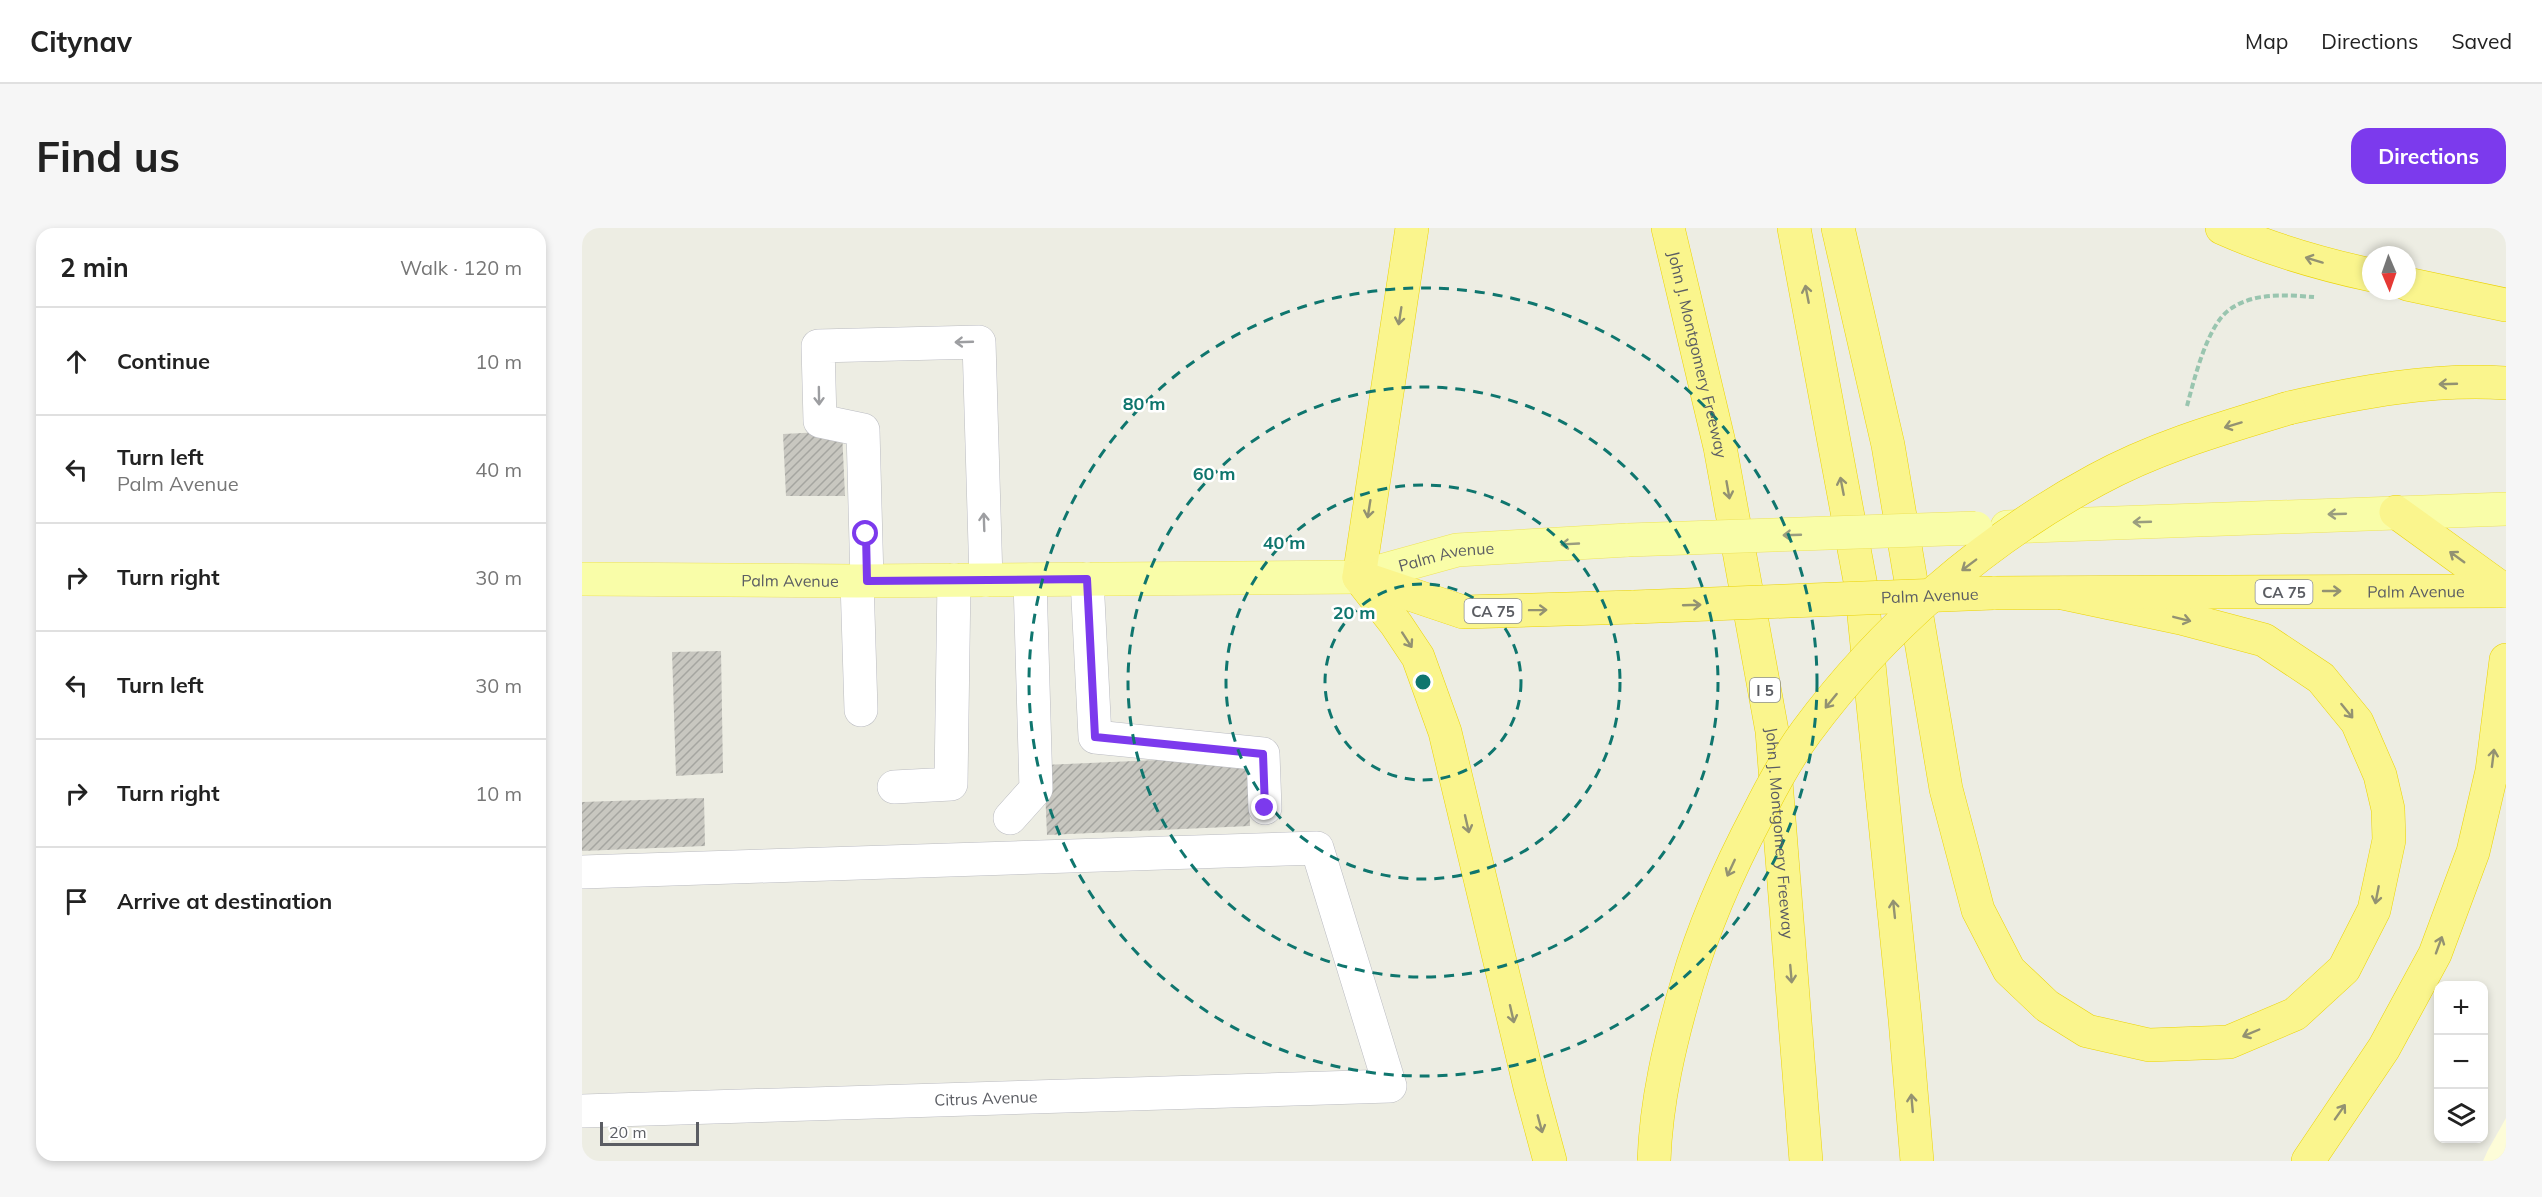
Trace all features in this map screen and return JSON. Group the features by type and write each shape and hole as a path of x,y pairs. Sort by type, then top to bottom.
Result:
{"highway":[{"path":"1412,228 1359,577 1396,624 1418,657 1445,732 1550,1161"},
{"name":"John J. Montgomery Freeway","path":"1668,228 1720,447 1772,731 1806,1161"},
{"path":"1794,228 1861,586 1905,1019 1917,1161"},
{"path":"1838,228 1888,445 1946,789 1978,910 2009,970 2047,1006 2088,1031 2150,1045 2229,1042 2295,1014 2344,969 2374,910 2389,840 2388,809 2380,775 2357,722 2321,678 2264,640 2181,618 2063,593"},
{"path":"2222,228 2247,239 2338,268 2362,273"},
{"path":"2416,286 2506,305"},
{"path":"1654,1161 1663,1082 1671,1038 1698,945 1718,893 1781,769 1806,732 1835,695 1921,604 2011,534 2095,480 2200,435 2289,408 2355,393 2419,386 2506,383"},
{"path":"2396,512 2506,591 2506,605"},
{"name":"Palm Avenue","path":"1359,577 1463,612 1993,593 2506,591"},
{"path":"2308,1161 2384,1048 2435,954 2473,852 2492,771 2506,660"}],"main road":[{"name":"Palm Avenue","path":"582,579 862,581 1359,577 1457,550 1628,540 2506,509"}],"street":[{"path":"861,710 863,430 820,421 818,346 979,342 986,580"},
{"path":"1087,579 1095,737 1263,754 1265,808"},
{"path":"894,787 951,783 954,580"},
{"path":"1010,818 1036,789 1030,580"},
{"name":"Citrus Avenue","path":"582,872 1317,848 1390,1086 582,1111"}],"path":[{"path":"2187,408 2194,376 2214,328 2228,310 2254,298 2281,295 2322,298"}],"shaded area":[{"path":"2506,1118 2506,1161 2483,1161 2488,1150"}],"building":[{"path":"842,431 845,496 786,496 783,434"},
{"path":"721,651 723,773 676,776 672,652"},
{"path":"1248,756 1250,826 1047,835 1044,765"},
{"path":"704,798 705,846 582,851 582,802"}],"route":[{"path":"866,534 867,581 1087,579 1095,737 1263,754 1265,808"}]}
